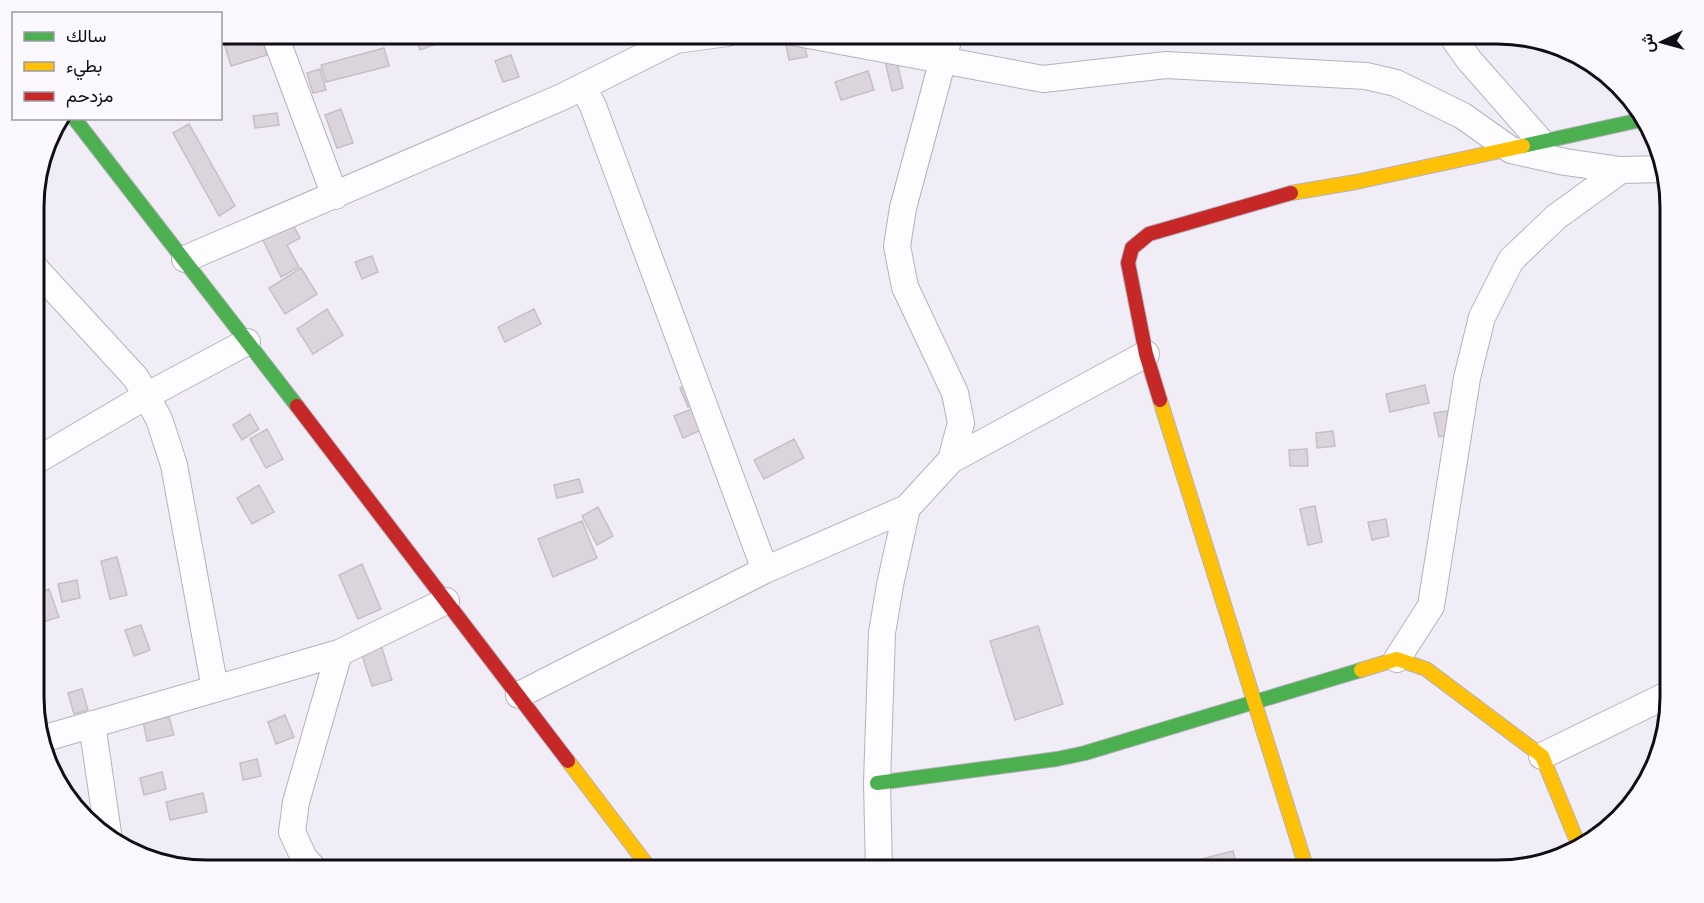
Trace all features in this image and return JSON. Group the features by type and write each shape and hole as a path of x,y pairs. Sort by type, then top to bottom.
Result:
{"street":[{"path":"278,44 335,195"},
{"path":"185,259 583,87 668,44"},
{"path":"857,44 1043,79 1166,65 1366,76 1396,83 1463,116 1511,150 1565,162 1621,170 1656,169"},
{"path":"948,44 903,208 897,246 905,287 955,393 961,423 951,460"},
{"path":"1458,44 1542,143"},
{"path":"583,87 765,570"},
{"path":"76,120 185,259 643,860"},
{"path":"1304,859 1146,354 1128,263 1132,248 1149,234 1291,193 1511,150 1636,121"},
{"path":"1397,659 1431,606 1467,378 1482,317 1511,260 1556,217 1621,170"},
{"path":"44,278 136,378 159,419 174,465 214,689"},
{"path":"44,456 146,396 248,342"},
{"path":"519,695 765,570 907,508 951,460 1146,354"},
{"path":"879,859 877,783 882,633 907,508"},
{"path":"49,737 339,653 446,601"},
{"path":"306,860 292,832 296,802 339,653"},
{"path":"877,783 1057,759 1085,753 1397,659 1426,669 1542,756 1576,839"},
{"path":"1542,756 1660,698"},
{"path":"92,724 107,825"}],"building":[{"path":"224,44 264,44 267,55 231,66"},
{"path":"418,44 436,44 420,50"},
{"path":"786,44 805,44 807,57 789,60"},
{"path":"384,48 389,66 326,82 321,65"},
{"path":"511,55 519,77 503,82 495,61"},
{"path":"896,58 903,88 892,91 885,61"},
{"path":"320,69 326,90 313,93 307,73"},
{"path":"868,71 874,90 841,100 835,82"},
{"path":"341,109 353,143 337,148 325,115"},
{"path":"277,113 279,125 255,128 253,116"},
{"path":"189,124 235,206 219,216 173,133"},
{"path":"292,223 300,238 287,245 299,267 281,277 262,238"},
{"path":"372,256 378,272 362,279 355,262"},
{"path":"301,268 317,294 285,314 269,288"},
{"path":"327,309 343,335 313,354 297,329"},
{"path":"534,309 541,324 505,342 498,327"},
{"path":"690,383 699,402 688,407 680,388"},
{"path":"1425,385 1429,403 1390,412 1386,394"},
{"path":"702,405 710,426 683,438 674,416"},
{"path":"1447,411 1452,434 1439,437 1434,413"},
{"path":"250,414 259,429 242,440 233,425"},
{"path":"267,429 283,459 266,468 250,439"},
{"path":"1333,431 1335,446 1317,448 1316,433"},
{"path":"794,439 804,458 764,479 754,460"},
{"path":"1307,449 1308,466 1290,466 1289,450"},
{"path":"579,479 583,492 557,498 554,485"},
{"path":"259,485 274,512 252,524 237,498"},
{"path":"1315,506 1322,542 1308,545 1300,509"},
{"path":"598,507 613,536 597,545 582,516"},
{"path":"1386,519 1389,536 1372,540 1368,522"},
{"path":"582,521 597,558 553,577 538,539"},
{"path":"117,557 127,595 110,599 101,561"},
{"path":"362,564 381,609 358,619 339,575"},
{"path":"77,580 80,598 62,602 58,584"},
{"path":"49,589 59,617 44,622 44,591"},
{"path":"141,625 150,650 134,656 125,630"},
{"path":"1038,626 1063,704 1015,720 990,641"},
{"path":"380,642 392,680 372,686 360,649"},
{"path":"82,689 88,710 74,714 68,693"},
{"path":"285,715 294,737 276,744 268,722"},
{"path":"169,717 174,735 147,741 143,722"},
{"path":"257,759 261,776 243,780 240,763"},
{"path":"162,772 166,789 144,795 140,778"},
{"path":"203,793 207,812 170,820 166,802"},
{"path":"1233,851 1235,859 1201,859"}],"traffic: fast":[{"path":"76,120 297,406"},
{"path":"1523,146 1636,121"},
{"path":"877,783 1057,759 1085,753 1361,670"}],"traffic: slow":[{"path":"1291,193 1356,182 1523,146"},
{"path":"1160,400 1304,859"},
{"path":"1361,670 1397,659 1426,669 1542,756 1576,839"},
{"path":"568,761 643,860"}],"traffic: jam":[{"path":"1160,400 1146,354 1128,263 1132,248 1149,234 1291,193"},
{"path":"297,406 568,761"}]}
